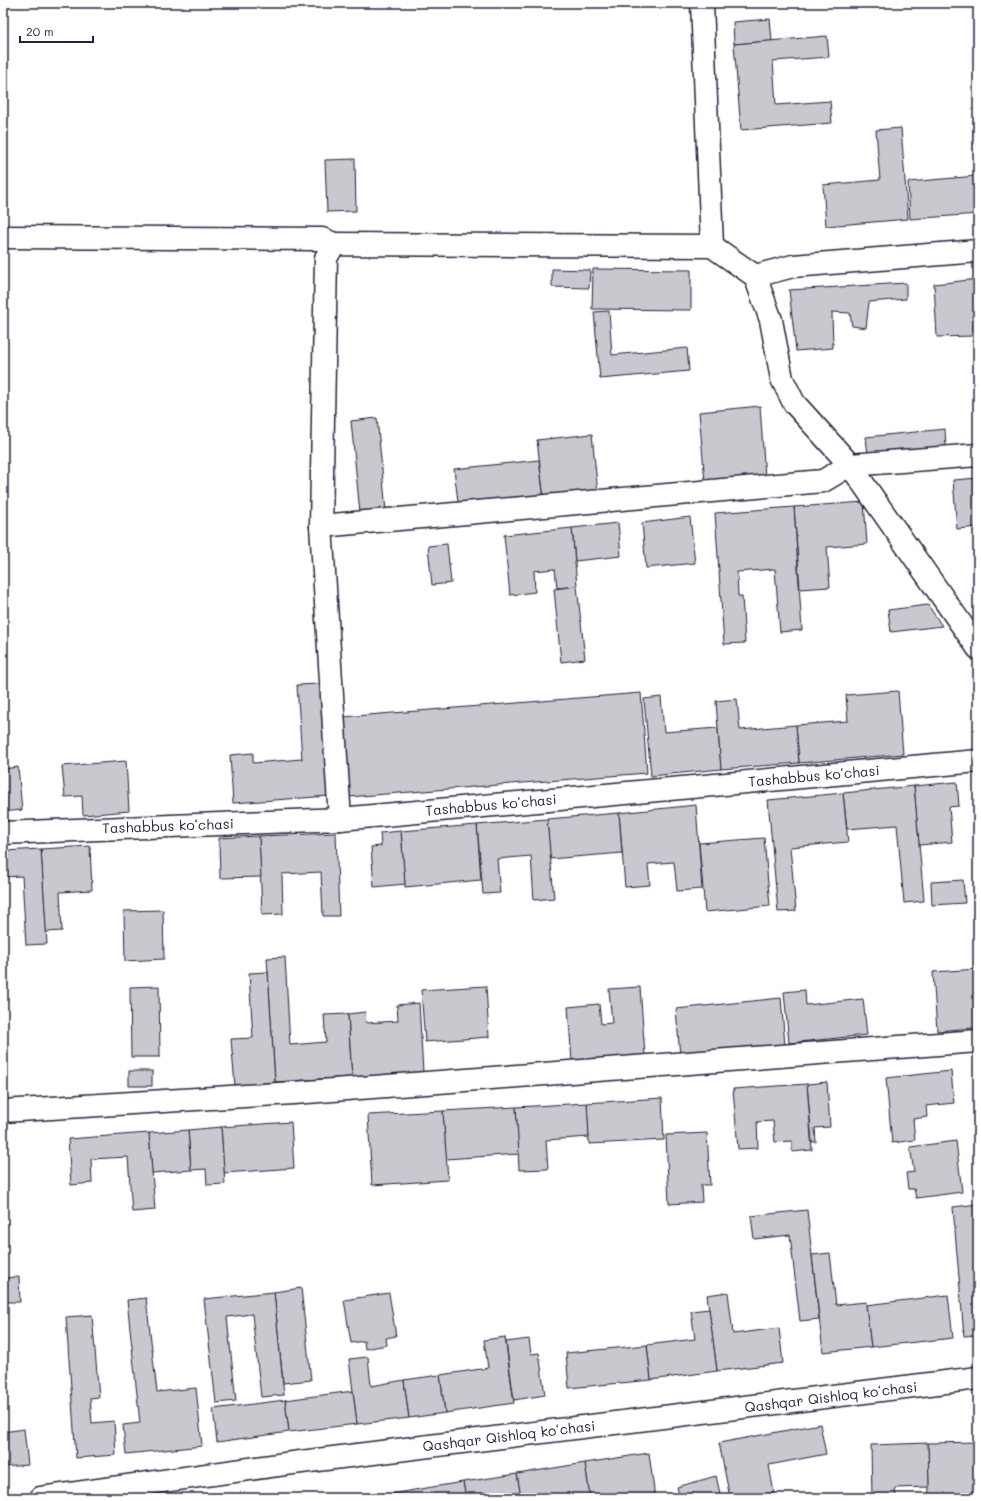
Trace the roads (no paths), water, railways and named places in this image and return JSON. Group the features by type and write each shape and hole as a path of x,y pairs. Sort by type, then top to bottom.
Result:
{"street":[{"path":"702,3 712,246"},
{"path":"3,237 322,239 334,244 712,246 755,276 771,320 782,379 794,403 850,465 978,648"},
{"path":"334,244 326,258 321,526 340,818"},
{"path":"755,276 793,266 978,251"},
{"path":"321,526 823,481 850,465 978,455"},
{"name":"Tashabbus koʻchasi","path":"3,833 340,818 978,762"},
{"path":"3,1110 294,1093 978,1041"},
{"name":"Qashqar Qishloq koʻchasi","path":"43,1498 285,1464 978,1378"}]}
